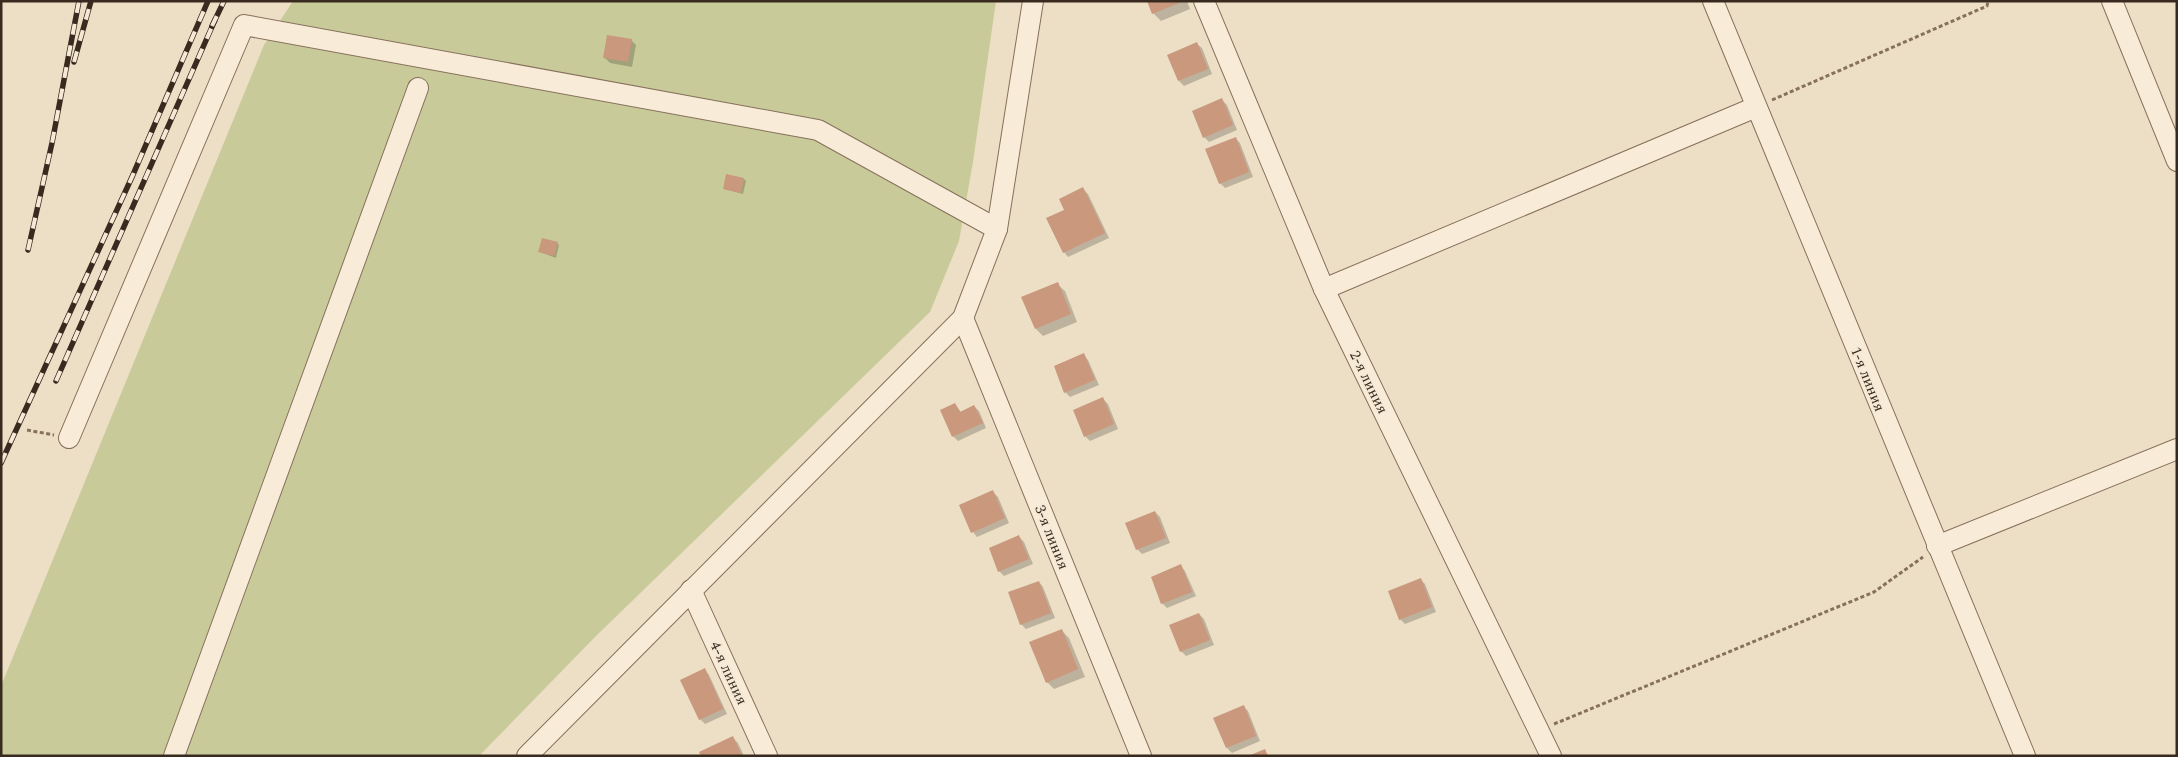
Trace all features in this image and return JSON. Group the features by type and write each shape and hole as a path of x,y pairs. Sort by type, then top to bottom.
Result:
{"street":[{"path":"527,756 963,318 997,229 1033,1"},
{"name":"2-я линия","path":"1204,1 1324,289 1552,756"},
{"name":"1-я линия","path":"1713,1 2025,756"},
{"path":"2112,1 2177,161"},
{"path":"69,438 244,25 818,130 997,229"},
{"path":"174,756 418,88"},
{"path":"1324,289 1756,107"},
{"name":"3-я линия","path":"963,318 1141,756"},
{"path":"1937,546 2177,449"},
{"name":"4-я линия","path":"691,590 767,756"}],"path":[{"path":"1756,107 1987,6 1988,1"},
{"path":"27,430 69,438"},
{"path":"1539,730 1874,592 1937,546"}],"green space":[{"path":"293,1 996,1 973,162 959,241 930,312 595,637 479,756 1,756 1,686 264,45"}],"building":[{"path":"1147,1 1184,1 1152,14"},
{"path":"607,35 632,39 628,62 603,58"},
{"path":"1197,42 1208,69 1178,81 1167,55"},
{"path":"1222,98 1233,125 1203,138 1192,111"},
{"path":"1236,137 1249,172 1219,184 1205,149"},
{"path":"726,174 744,178 741,193 723,189"},
{"path":"1083,187 1105,233 1063,253 1046,218 1064,210 1059,199"},
{"path":"542,238 558,242 554,256 538,252"},
{"path":"1058,282 1071,314 1035,329 1021,297"},
{"path":"1084,353 1095,380 1064,393 1054,366"},
{"path":"1103,397 1114,424 1084,437 1073,410"},
{"path":"955,403 960,412 974,405 983,423 952,437 940,410"},
{"path":"993,490 1005,518 971,533 959,505"},
{"path":"1155,511 1166,538 1136,550 1125,523"},
{"path":"1019,535 1029,559 998,572 989,548"},
{"path":"1181,564 1192,592 1161,604 1151,577"},
{"path":"1421,578 1432,607 1399,620 1388,591"},
{"path":"1039,581 1051,613 1020,625 1008,592"},
{"path":"1199,613 1210,640 1180,652 1169,625"},
{"path":"1062,629 1078,669 1046,683 1029,642"},
{"path":"705,668 723,709 699,720 680,680"},
{"path":"1244,705 1256,736 1226,748 1213,718"},
{"path":"733,736 742,756 701,756 699,752"},
{"path":"1265,749 1268,756 1248,756"}],"railway":[{"path":"28,250 52,143 79,1"},
{"path":"74,62 91,1"},
{"path":"1,463 132,177 208,1"},
{"path":"212,26 224,1"},
{"path":"56,381 215,20"}]}
